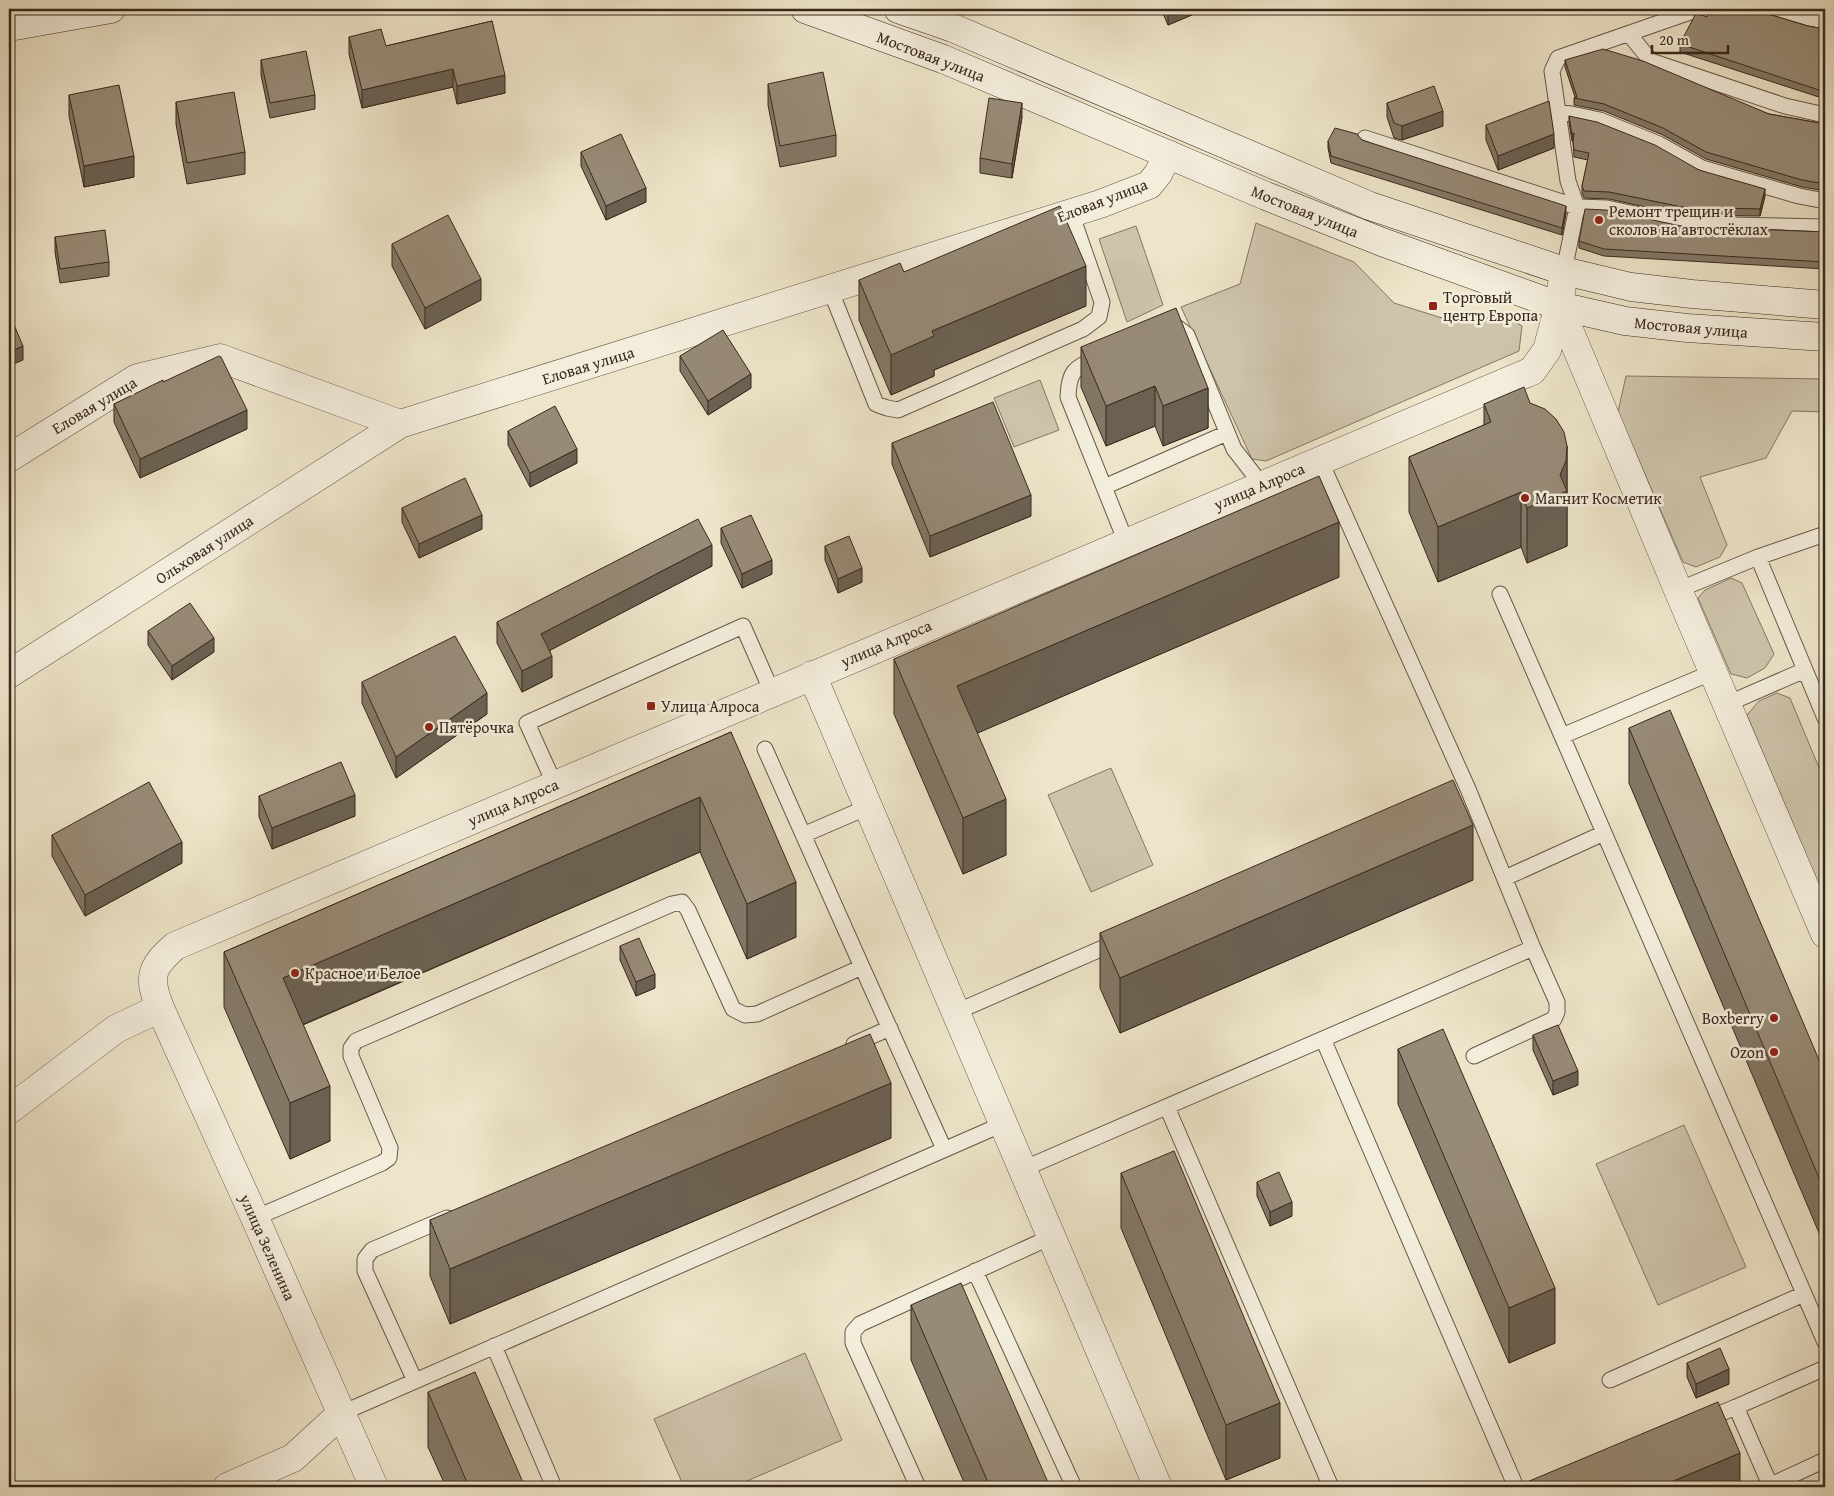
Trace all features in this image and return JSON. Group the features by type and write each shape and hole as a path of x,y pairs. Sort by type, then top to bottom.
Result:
{"street":[{"path":"9,27 111,9"},
{"name":"Мостовая улица","path":"805,9 943,59 1266,196 1382,242 1559,306 1625,322 1696,329 1825,337"},
{"name":"Мостовая улица","path":"898,9 953,28 1370,206 1564,271 1631,287 1825,305"},
{"name":"Еловая улица","path":"9,458 137,378 220,358 400,424 1100,204 1150,185 1168,154"},
{"name":"улица Алроса","path":"175,946 1532,371 1547,350 1559,306 1564,271"},
{"path":"1559,306 1825,934"},
{"name":"Ольховая улица","path":"9,674 400,424"},
{"path":"812,675 1158,1487"},
{"name":"улица Зеленина","path":"175,946 160,959 152,977 154,992 374,1487"},
{"path":"9,1110 116,1029 160,1008"},
{"path":"226,1487 293,1458 342,1413"}],"lane":[{"path":"1564,271 1577,207 1568,181 1557,111 1552,71 1558,58 1699,9"},
{"path":"1761,9 1825,28"},
{"path":"1810,24 1816,9"},
{"path":"1629,34 1651,60 1785,106 1825,115"},
{"path":"1557,111 1600,120 1659,144 1702,168 1800,196 1825,201"},
{"path":"1365,138 1577,207 1607,208 1681,224 1825,227"},
{"path":"830,289 876,404 898,410 1083,329 1099,317 1102,302 1071,213"},
{"path":"1156,333 1164,329 1178,328 1187,336 1234,449 1262,485"},
{"path":"1113,352 1078,367 1068,380 1068,397 1126,542"},
{"path":"1104,487 1227,433"},
{"path":"1320,460 1468,789 1533,948 1558,1002 1554,1019 1474,1056"},
{"path":"1678,590 1758,557 1825,534"},
{"path":"1758,557 1825,718"},
{"path":"1500,594 1825,1342"},
{"path":"555,784 527,723 743,626 772,692"},
{"path":"1727,704 1805,670"},
{"path":"1562,736 1713,672"},
{"path":"764,749 944,1149"},
{"path":"1451,796 1468,789"},
{"path":"803,835 868,807"},
{"path":"1504,878 1604,833"},
{"path":"255,1218 382,1163 389,1158 390,1148 351,1056 351,1048 356,1041 672,904 682,902 688,910 733,1009 745,1015 757,1014 862,966"},
{"path":"956,1012 1133,935"},
{"path":"1023,1169 1533,948"},
{"path":"844,1048 890,1028"},
{"path":"1323,1039 1516,1487"},
{"path":"1167,1107 1331,1487"},
{"path":"342,1413 1003,1124"},
{"path":"415,1381 365,1271 364,1259 372,1250 463,1211"},
{"path":"918,1487 853,1343 853,1332 860,1324 1051,1237"},
{"path":"975,1271 1074,1487"},
{"path":"1610,1380 1804,1294"},
{"path":"494,1346 554,1487"},
{"path":"1692,1426 1825,1368"},
{"path":"1736,1407 1771,1486 1825,1460"}],"shaded area":[{"path":"1256,223 1354,262 1394,303 1458,323 1505,315 1522,326 1519,351 1266,461 1252,459 1181,307 1240,284"},
{"path":"1136,226 1163,305 1127,322 1099,239"},
{"path":"1626,376 1825,379 1825,412 1792,411 1766,458 1700,477 1727,545 1720,557 1696,567 1683,562 1618,412"},
{"path":"1040,380 1059,430 1014,447 994,398"},
{"path":"1731,578 1742,583 1774,654 1765,668 1747,678 1731,674 1698,598 1705,590"},
{"path":"1777,693 1790,698 1825,782 1825,900 1747,715 1759,701"},
{"path":"1111,768 1153,865 1091,892 1048,795"},
{"path":"1684,1125 1746,1267 1658,1305 1596,1164"},
{"path":"805,1353 842,1440 733,1487 684,1487 654,1419"}],"building":[{"path":"1710,9 1756,9 1808,26 1825,29 1825,92 1680,44 1696,13 1707,17"},
{"path":"492,21 505,75 457,86 453,69 362,90 349,37 381,29 386,46"},
{"path":"1603,49 1643,61 1769,114 1825,124 1825,184 1802,180 1706,152 1663,128 1604,104 1574,98 1577,97 1565,60"},
{"path":"306,51 315,95 270,103 261,60"},
{"path":"823,72 836,135 780,146 768,84"},
{"path":"119,85 134,156 84,166 69,95"},
{"path":"1434,86 1443,111 1402,126 1394,123 1387,103"},
{"path":"234,92 245,152 187,163 176,102"},
{"path":"989,98 1022,103 1012,164 980,158"},
{"path":"1549,101 1554,134 1498,156 1486,125"},
{"path":"1569,116 1597,122 1655,145 1699,170 1765,189 1760,209 1682,207 1609,192 1584,191 1582,186 1589,153 1574,150 1574,133 1572,134"},
{"path":"1335,128 1357,134 1362,140 1566,206 1562,228 1331,156 1328,141"},
{"path":"621,134 646,188 606,206 581,152"},
{"path":"1060,206 1086,266 932,331 934,336 891,355 859,280 900,263 904,272"},
{"path":"1585,209 1606,210 1681,226 1825,232 1825,262 1604,249 1579,241"},
{"path":"448,215 481,279 425,308 392,244"},
{"path":"105,230 109,262 60,269 55,237"},
{"path":"1176,308 1208,388 1163,406 1155,386 1106,406 1081,347"},
{"path":"9,313 23,346 9,352"},
{"path":"723,330 751,374 708,401 680,356"},
{"path":"219,356 247,410 140,459 114,404"},
{"path":"1524,387 1530,403 1545,409 1556,419 1564,432 1567,446 1566,461 1560,475 1567,491 1527,508 1521,492 1438,527 1409,457 1491,422 1484,404"},
{"path":"993,402 1031,495 930,536 892,443"},
{"path":"555,406 577,449 530,473 508,431"},
{"path":"1319,476 1339,522 957,686 1006,799 963,818 894,659"},
{"path":"465,478 482,515 419,544 402,508"},
{"path":"751,515 772,560 742,574 721,528"},
{"path":"698,519 712,545 541,634 552,656 522,671 497,622"},
{"path":"849,536 862,568 838,579 825,546"},
{"path":"190,603 214,638 172,666 148,631"},
{"path":"455,636 487,693 396,757 362,682"},
{"path":"1670,710 1825,1074 1825,1192 1629,728"},
{"path":"731,732 796,882 747,904 700,797 283,978 330,1086 290,1103 224,952"},
{"path":"341,762 355,795 272,828 259,796"},
{"path":"1453,780 1473,825 1120,978 1100,933"},
{"path":"149,782 182,842 85,895 52,835"},
{"path":"639,938 655,974 636,982 620,946"},
{"path":"1558,1025 1578,1071 1553,1081 1533,1035"},
{"path":"1443,1029 1555,1288 1509,1308 1398,1049"},
{"path":"870,1034 891,1083 450,1269 430,1220"},
{"path":"1174,1151 1280,1403 1226,1425 1121,1173"},
{"path":"1279,1172 1292,1202 1270,1212 1257,1182"},
{"path":"961,1283 1050,1487 990,1487 911,1305"},
{"path":"1720,1348 1729,1369 1696,1384 1687,1363"},
{"path":"475,1372 525,1487 469,1487 428,1392"},
{"path":"1718,1402 1740,1453 1659,1487 1515,1487"}],"place":[{"name":"Ремонт трещин и сколов на автостёклах","path":"1599,220"},
{"name":"Торговый центр Европа","path":"1433,306"},
{"name":"Магнит Косметик","path":"1525,498"},
{"name":"Улица Алроса","path":"651,706"},
{"name":"Пятёрочка","path":"429,727"},
{"name":"Красное и Белое","path":"295,973"},
{"name":"Boxberry","path":"1774,1018"},
{"name":"Ozon","path":"1774,1052"}]}
